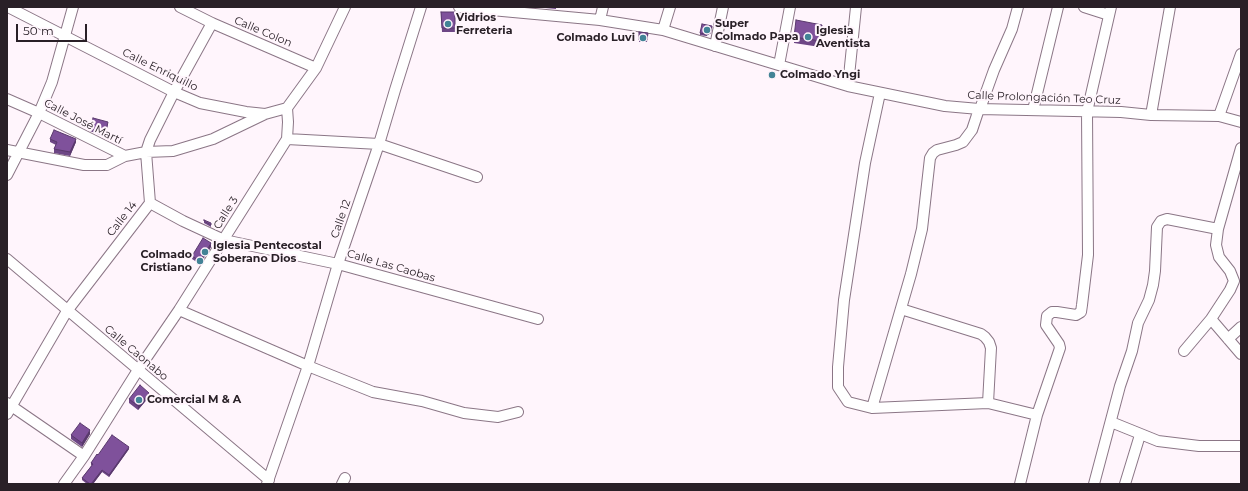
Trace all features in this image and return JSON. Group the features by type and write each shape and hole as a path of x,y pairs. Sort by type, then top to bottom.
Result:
{"street":[{"name":"Calle Enriquillo","path":"8,7 174,92 200,103 265,114"},
{"path":"7,175 39,113 52,82 73,7"},
{"name":"Calle Colon","path":"180,7 212,24 316,68"},
{"path":"345,7 316,68 286,108 288,122 287,139 379,144 476,177"},
{"name":"Calle 12","path":"268,482 308,366 338,264 379,144 394,90 421,7"},
{"name":"Calle Prolongación Teo Cruz","path":"459,7 600,20 663,30 848,86 945,106 979,109 1219,116 1241,122"},
{"path":"600,20 603,7"},
{"path":"663,30 670,7"},
{"path":"715,46 723,7"},
{"path":"779,65 790,7"},
{"path":"848,86 856,7"},
{"path":"872,408 912,274 922,229 930,158 937,150 963,142 972,130 994,70 1012,29 1018,7"},
{"path":"1033,110 1058,7"},
{"path":"1020,484 1037,415 1060,348 1059,344 1046,325 1047,316 1052,312 1076,315 1081,312 1082,305 1088,254 1087,112 1110,11 1084,7"},
{"path":"1150,115 1170,7"},
{"name":"Calle 14","path":"8,407 67,311 150,203 146,152 150,140 174,92 212,24"},
{"path":"1219,116 1241,54"},
{"path":"880,93 865,162 844,300 838,366 838,388 848,402 872,408 988,403 1037,415"},
{"name":"Calle José Martí","path":"7,99 39,113 124,156 146,152 173,151 213,139 265,114 286,108"},
{"name":"Calle 3","path":"66,483 138,370 224,240 287,139"},
{"path":"1184,351 1210,319 1230,290 1234,281 1230,271 1219,257 1216,245 1218,229 1241,148"},
{"path":"7,150 84,165 107,164 124,156"},
{"name":"Calle Las Caobas","path":"150,203 182,221 224,240 338,264 538,319"},
{"path":"1094,484 1120,386 1132,351 1138,323 1149,300 1153,285 1155,271 1156,227 1161,221 1167,219 1218,229"},
{"name":"Calle Caonabo","path":"7,259 268,482"},
{"path":"901,309 981,334 985,337 991,348 988,403"},
{"path":"178,310 308,366 373,392 422,401 464,413 498,416 518,412"},
{"path":"1210,319 1241,354"},
{"path":"1228,339 1241,327"},
{"path":"8,407 84,456"},
{"path":"1111,422 1158,441 1199,446 1241,446"},
{"path":"1125,484 1140,435"}],"building":[{"name":"Vidrios Ferreteria","path":"441,12 455,12 455,28 442,28"},
{"name":"Iglesia Aventista","path":"796,20 822,25 820,41 794,37"},
{"name":"Super Colmado Papa","path":"702,24 712,26 711,31 706,34 700,33"},
{"name":"Colmado Luvi","path":"639,32 648,33 647,40 639,40"},
{"path":"93,118 108,122 105,135 90,129"},
{"path":"54,130 76,139 70,152 54,149 57,142 50,139"},
{"path":"204,221 211,223 211,225"},
{"path":"203,238 211,243 200,261 192,256"},
{"path":"135,352 139,355 137,358 133,355"},
{"name":"Comercial M & A","path":"140,385 149,393 138,406 129,399"},
{"path":"80,423 90,430 82,443 71,435"},
{"path":"112,435 129,447 109,475 102,470 90,484 82,478 93,464 91,463 97,454 98,455"}],"place":[{"name":"Vidrios Ferreteria","path":"448,24"},
{"name":"Super Colmado Papa","path":"707,30"},
{"name":"Iglesia Aventista","path":"808,37"},
{"name":"Colmado Luvi","path":"643,38"},
{"name":"Colmado Yngi","path":"772,75"},
{"name":"Iglesia Pentecostal Soberano Dios","path":"205,252"},
{"name":"Colmado Cristiano","path":"200,261"},
{"name":"Comercial M & A","path":"139,400"}]}
